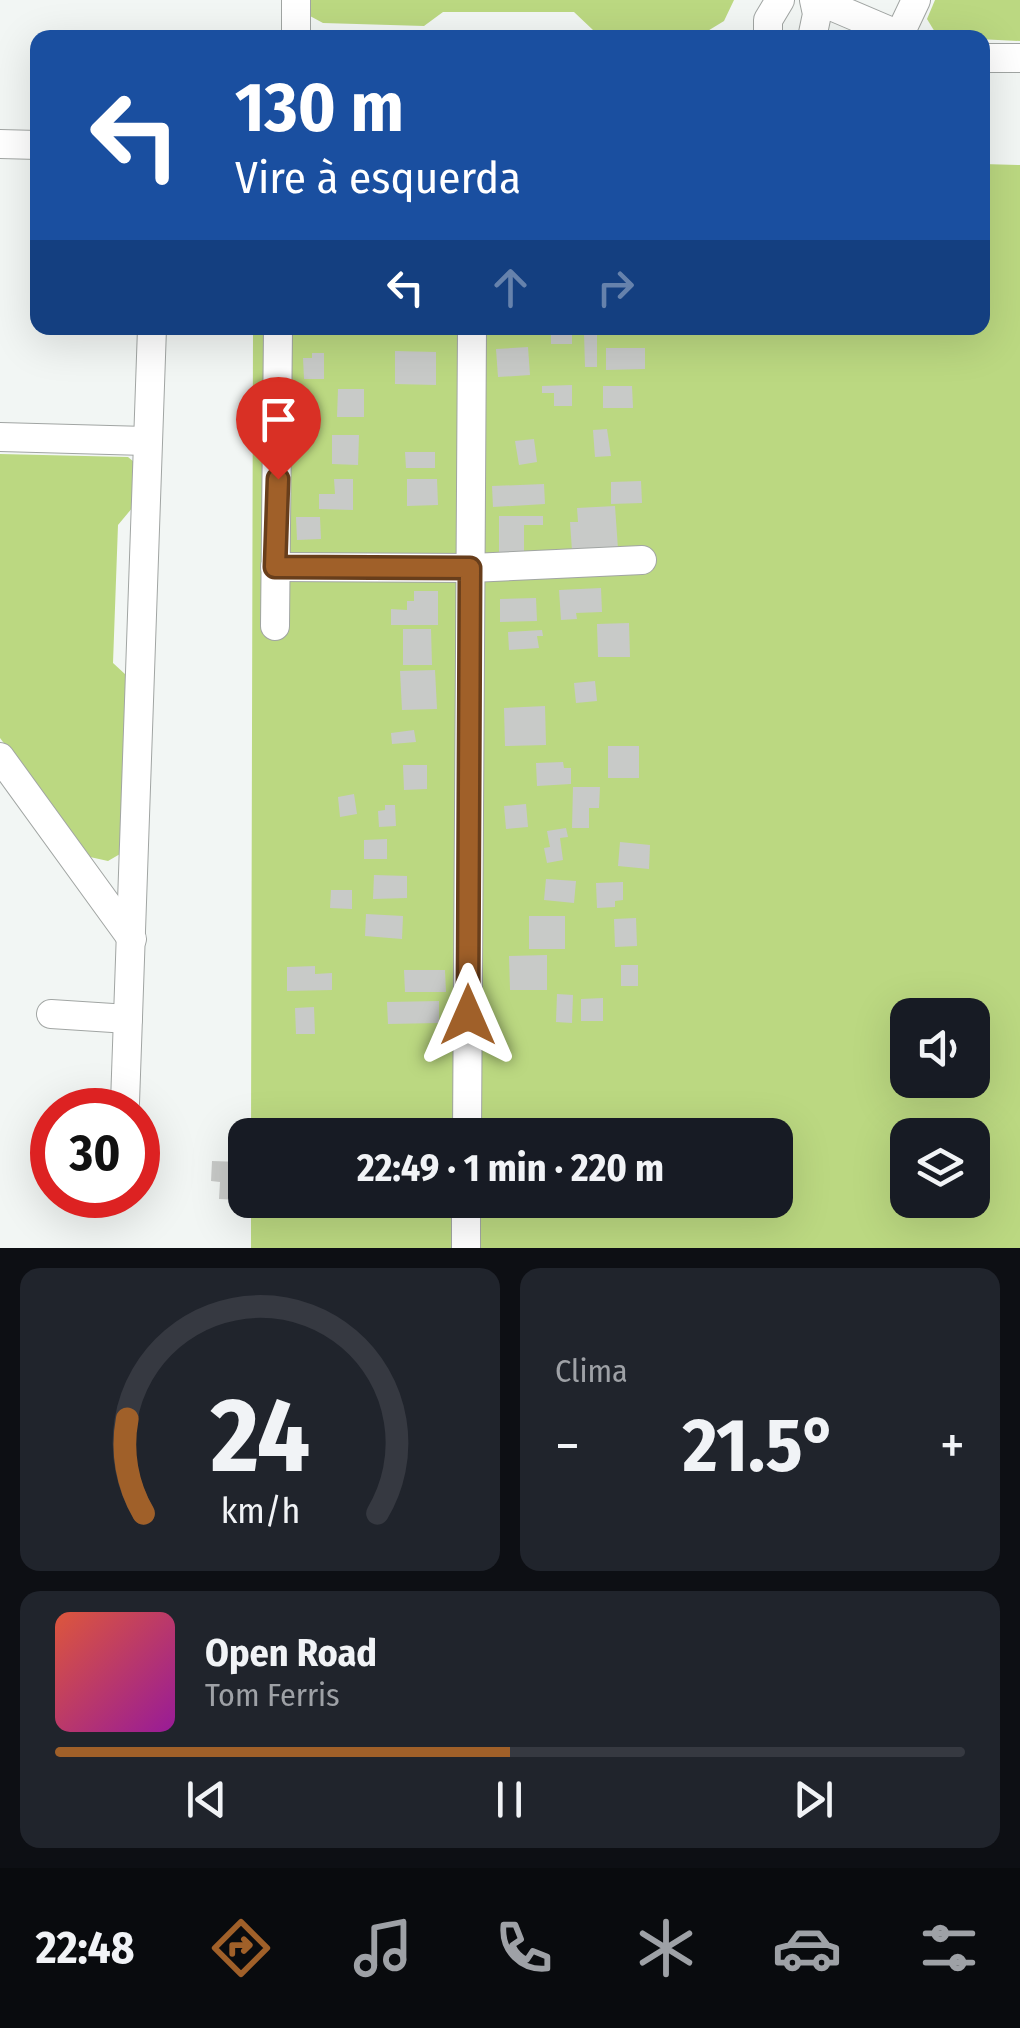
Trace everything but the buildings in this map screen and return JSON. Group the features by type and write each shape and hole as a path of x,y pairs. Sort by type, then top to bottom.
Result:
{"street":[{"path":"296,0 296,30"},
{"path":"814,30 816,0 884,30"},
{"path":"901,30 916,0"},
{"path":"990,58 1020,58"},
{"path":"0,144 30,145"},
{"path":"126,1088 152,335"},
{"path":"275,626 278,335"},
{"path":"467,1118 472,335"},
{"path":"0,437 146,441"},
{"path":"275,567 470,568 642,560"},
{"path":"0,756 132,938"},
{"path":"51,1014 128,1018"},
{"path":"466,1218 466,1248"}],"green space":[{"path":"305,0 734,0 724,21 709,30 593,30 574,12 443,12 424,26 323,23 310,16"},
{"path":"935,0 1020,0 1020,41 990,40 990,30 934,30 927,19"},
{"path":"990,164 1020,165 1020,1248 251,1248 251,1218 793,1218 793,1118 251,1118 253,335 990,335"},
{"path":"0,454 128,457 134,462 133,507 118,525 113,663 126,675 126,842 120,854 108,861 90,857 0,738"}],"route":[{"path":"278,479 275,567 470,568 468,1015"}]}
